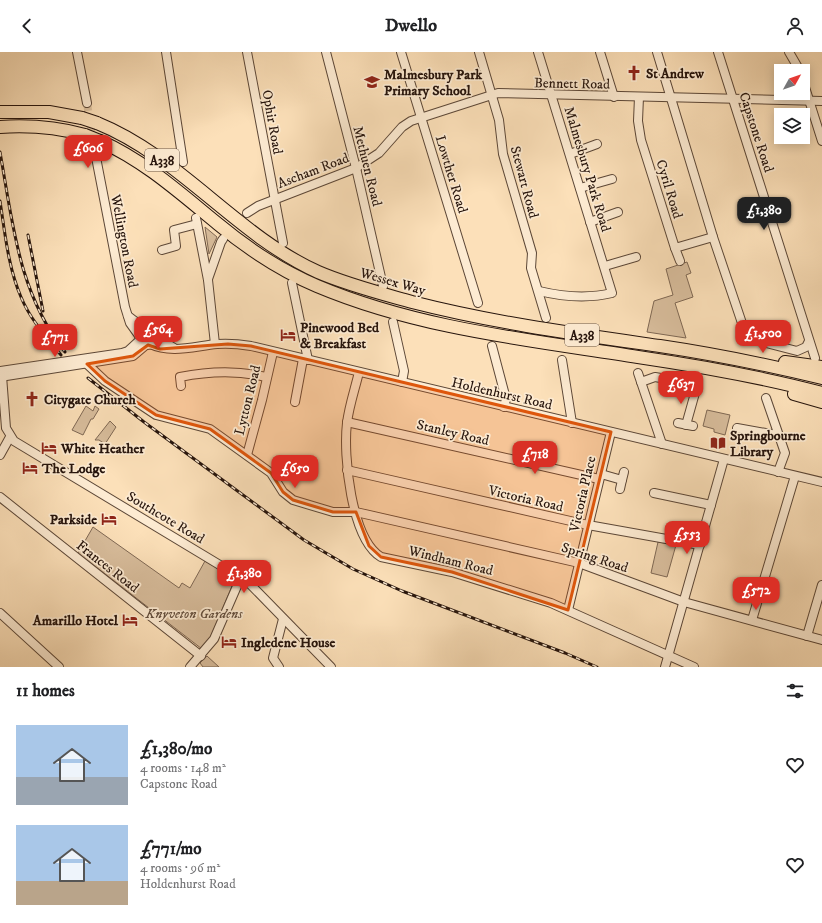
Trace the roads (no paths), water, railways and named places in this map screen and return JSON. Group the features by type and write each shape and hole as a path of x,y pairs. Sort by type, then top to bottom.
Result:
{"highway":[{"name":"Wessex Way","path":"0,112 35,111 82,118 119,133 145,148 269,245 305,265 344,282 420,304 496,322 693,351 822,378"},
{"name":"Wessex Way","path":"0,127 38,126 71,131 85,135 97,144 123,152 151,170 255,251 304,280 340,295 396,312 470,330 548,344 691,365 822,393"},
{"path":"693,351 819,362"},
{"path":"691,365 822,402"}],"street":[{"path":"77,52 86,103"},
{"path":"166,52 183,162"},
{"name":"Ophir Road","path":"247,52 283,244"},
{"name":"Methuen Road","path":"326,52 356,168 383,286"},
{"name":"Lowther Road","path":"401,52 478,303"},
{"name":"Stewart Road","path":"479,52 501,126 503,154 532,253 531,268 546,318"},
{"name":"Malmesbury Park Road","path":"538,52 612,294 593,298 556,295 539,291"},
{"path":"600,52 614,97"},
{"path":"658,52 713,237 747,338 797,351 806,347 809,341"},
{"name":"Capstone Road","path":"718,52 809,341 819,362"},
{"path":"789,52 796,64"},
{"name":"Bennett Road","path":"422,118 492,95 774,99"},
{"name":"Cyril Road","path":"640,97 638,121 641,140 680,262"},
{"path":"809,100 822,141"},
{"name":"Bennett Road","path":"809,100 822,101"},
{"name":"Ascham Road","path":"247,213 258,206 356,168 369,161 386,147 402,127 411,121 422,118"},
{"name":"Wellington Road","path":"97,144 128,316 140,338"},
{"path":"570,154 597,144"},
{"path":"580,188 612,179"},
{"path":"590,222 618,212"},
{"path":"162,250 176,246 174,230 197,221 208,280 215,344"},
{"path":"675,248 713,237"},
{"path":"208,280 221,242 224,239"},
{"path":"604,266 636,257"},
{"path":"292,283 306,360 295,402"},
{"path":"128,316 150,333 174,348"},
{"path":"393,322 404,371 402,382"},
{"path":"1,375 122,353 128,351 140,338 142,333 150,333"},
{"path":"1,375 86,365 133,356 154,339 150,333"},
{"name":"Holdenhurst Road","path":"140,338 142,344 160,349 182,349 215,344 240,344 822,482"},
{"path":"492,346 506,399 504,407"},
{"name":"Lytton Road","path":"247,454 262,400 272,352"},
{"path":"562,360 572,423"},
{"name":"Spring Road","path":"86,365 116,388 156,415 210,429 247,454 271,473 283,492 293,500 333,512 356,512 579,564 684,602 822,640"},
{"path":"181,386 180,376 203,373 230,371 266,377"},
{"name":"Windham Road","path":"359,372 347,422 345,450 347,470 356,512 369,546 381,557 452,572 524,593 568,610 694,667"},
{"path":"638,373 662,444"},
{"path":"0,455 10,437 6,428 1,375"},
{"path":"641,382 655,377 688,383 695,393 686,425"},
{"path":"766,398 777,435 785,454 778,472"},
{"name":"Stanley Road","path":"347,422 600,477 623,476 620,489"},
{"path":"737,428 777,435"},
{"name":"Victoria Place","path":"568,610 610,432"},
{"name":"Southcote Road","path":"10,437 241,577 255,588 283,619 331,667"},
{"path":"665,667 724,459"},
{"name":"Victoria Road","path":"347,470 588,525 700,545"},
{"path":"752,620 795,476"},
{"path":"654,493 711,505"},
{"name":"Frances Road","path":"0,497 201,656"},
{"path":"194,666 217,633 241,577"},
{"path":"807,636 822,585"},
{"path":"0,613 59,667"},
{"path":"279,667 273,658 283,619"}],"tunnel":[{"path":"87,103 93,142"}],"railway":[{"path":"0,152 14,231 27,281 37,306 49,329 65,352"},
{"path":"0,201 10,262 21,297 44,335 61,355"},
{"path":"28,235 43,311"},
{"path":"88,378 144,422 304,540 353,569 402,591 565,653 597,667"}],"place":[{"name":"St Andrew","path":"634,73"},
{"name":"Malmesbury Park Primary School","path":"372,82"},
{"name":"Pinewood Bed & Breakfast","path":"288,335"},
{"name":"Citygate Church","path":"32,399"},
{"name":"Springbourne Library","path":"718,443"},
{"name":"White Heather","path":"49,448"},
{"name":"The Lodge","path":"30,468"},
{"name":"Parkside","path":"109,519"},
{"name":"Amarillo Hotel","path":"130,620"},
{"name":"Ingledene House","path":"229,642"}],"park label":[{"name":"Knyveton Gardens","path":"194,613"}]}
